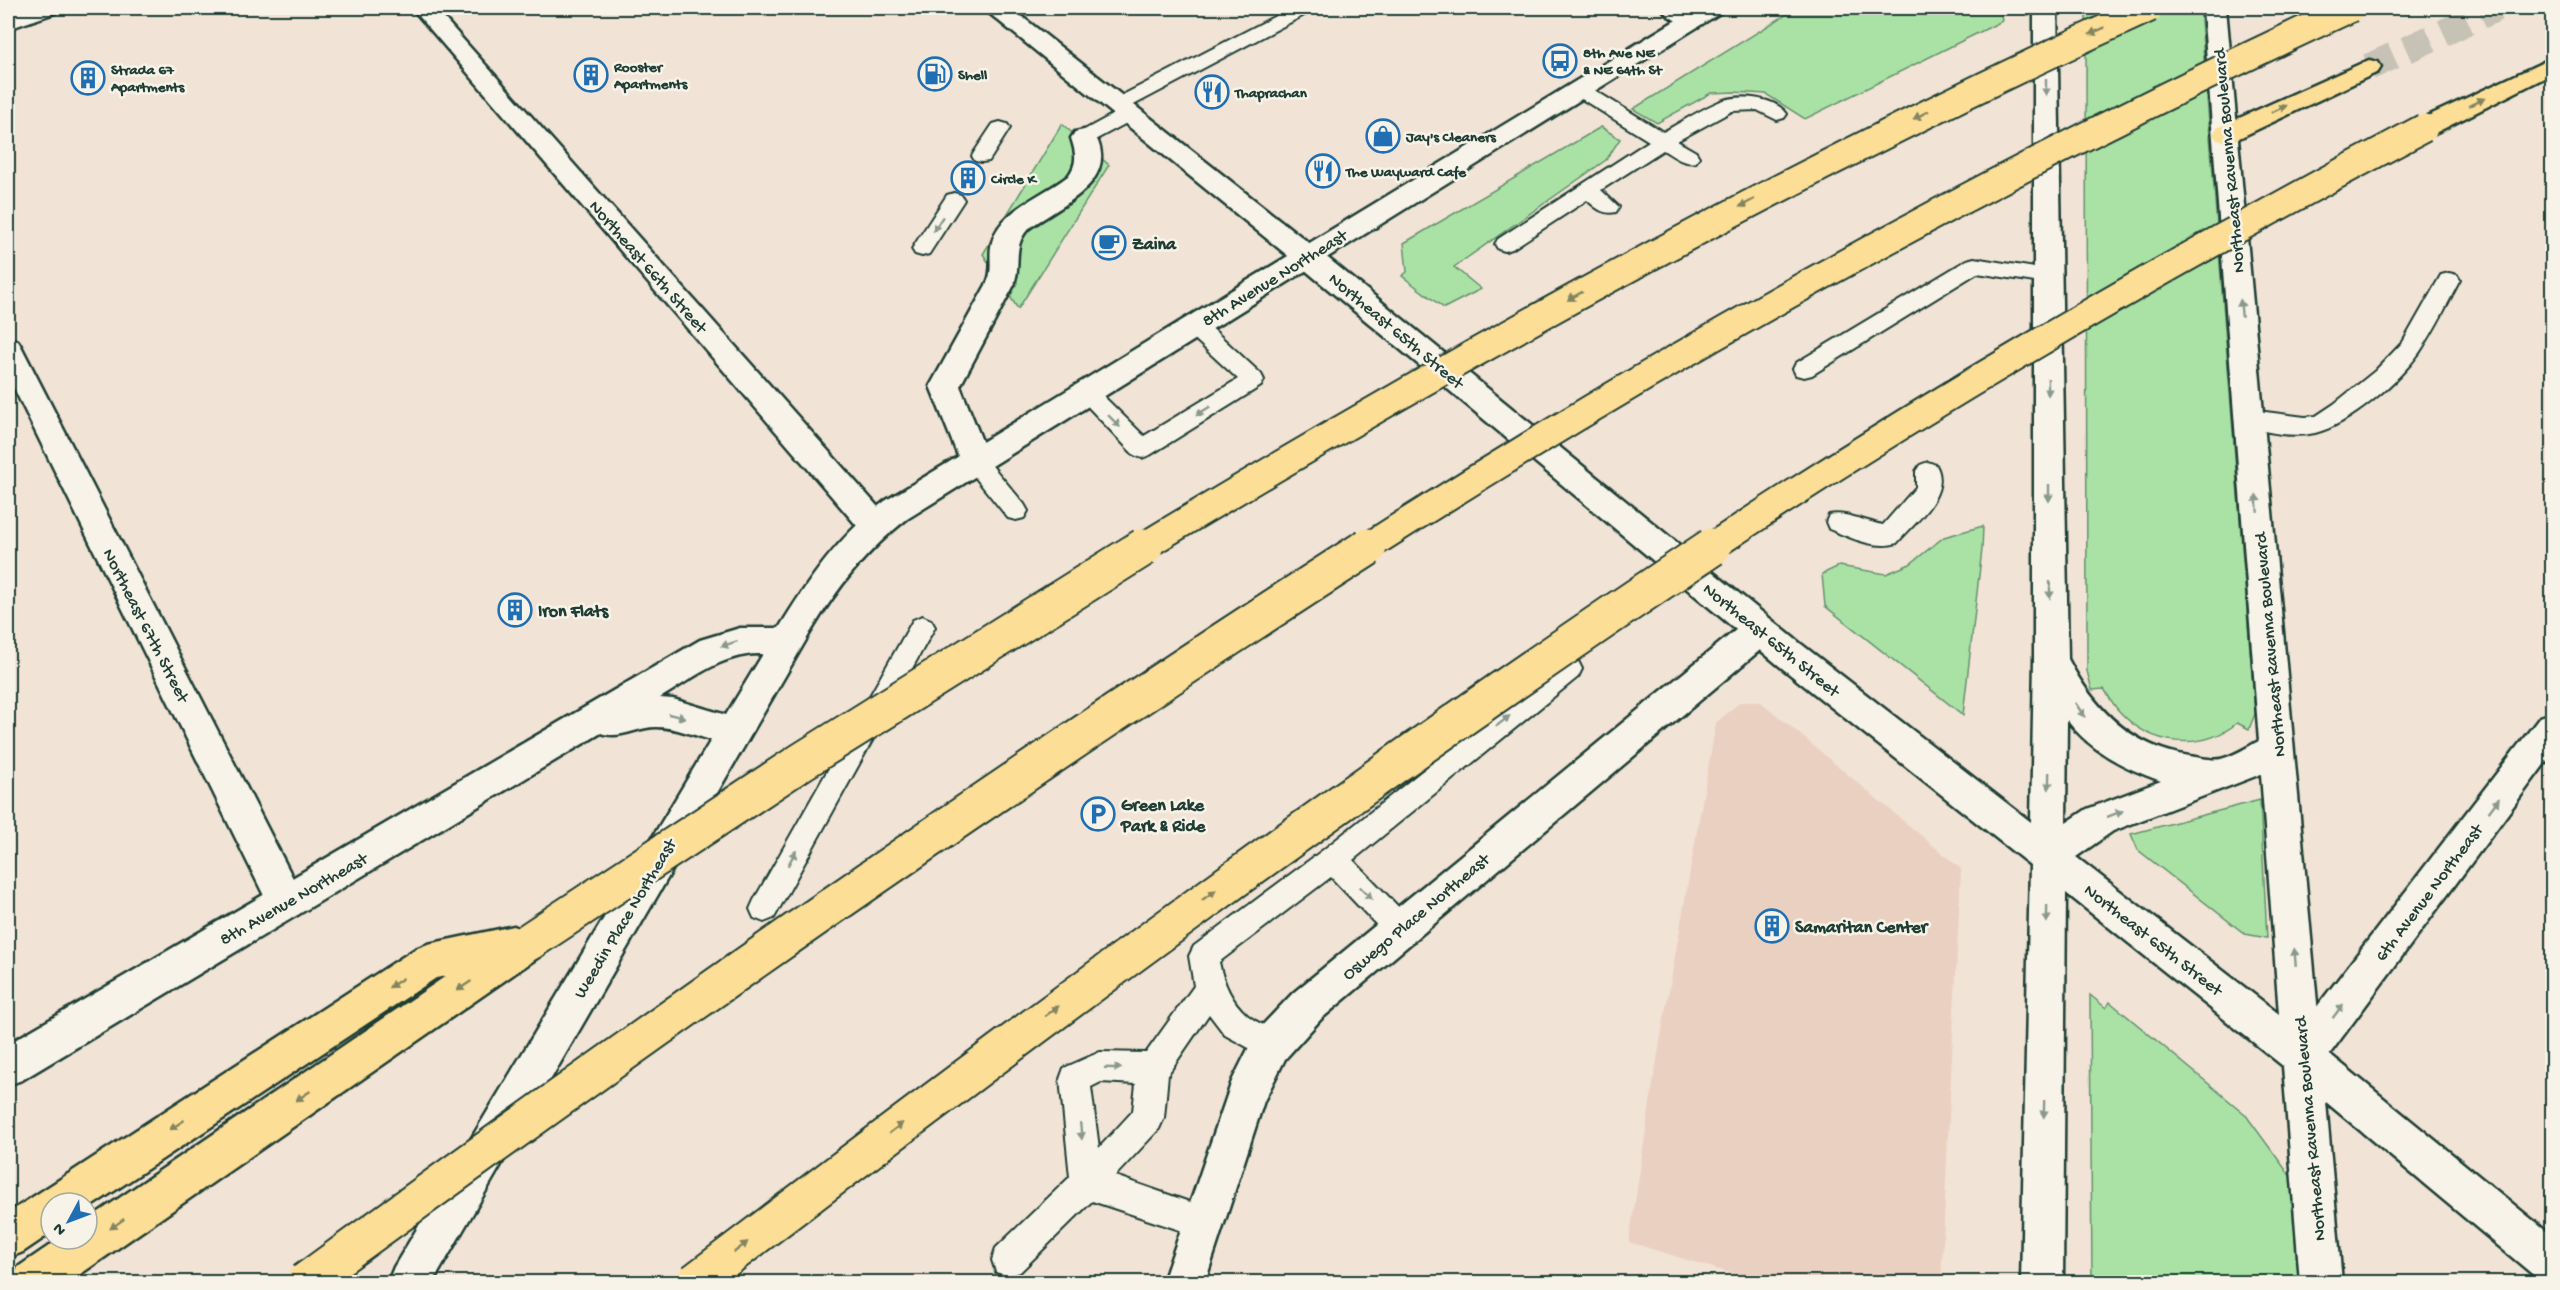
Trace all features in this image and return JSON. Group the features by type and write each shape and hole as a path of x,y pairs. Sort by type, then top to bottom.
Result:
{"highway":[{"path":"33,1282 530,941 879,711 1139,549 1369,412 1574,296 1761,196 1934,109 2150,8"},
{"path":"305,1282 694,1000 912,848 1108,716 1437,503 1626,388 1877,245 2105,124 2351,8"},
{"path":"695,1282 1161,929 1374,776 1575,638 1898,427 2045,338 2183,258 2424,128 2553,65"},
{"path":"2226,134 2370,67"},
{"path":"77,1191 428,962 530,941"},
{"path":"8,1237 39,1216"}],"street":[{"path":"8,22 47,8"},
{"name":"Northeast 66th Street","path":"423,8 875,525"},
{"name":"Northeast 65th Street","path":"997,8 1308,256 1760,630 2303,1058 2553,1263"},
{"path":"2042,1282 2051,659 2045,8"},
{"name":"Northeast Ravenna Boulevard","path":"2215,8 2321,1282"},
{"name":"8th Avenue Northeast","path":"843,555 875,525 1579,89 1692,11"},
{"path":"975,462 945,386 1007,273 1004,247 1007,236 1022,219 1077,183 1084,172 1090,154 1084,138"},
{"name":"Northeast 67th Street","path":"8,348 286,902"},
{"name":"Weedin Place Northeast","path":"409,1282 786,643 843,555"},
{"name":"Oswego Place Northeast","path":"1184,1282 1246,1095 1271,1045 1307,1006 1760,630"},
{"name":"8th Avenue Northeast","path":"8,1066 579,731 712,650 730,643 759,639 786,643"},
{"path":"2051,659 2087,720 2115,745 2150,763 2187,773 2222,773"},
{"name":"8th Avenue Northeast","path":"579,731 654,712 673,714 734,732"},
{"name":"6th Avenue Northeast","path":"2303,1058 2553,728"},
{"path":"2048,856 2100,820 2248,764 2277,749"}],"lane":[{"path":"1084,138 1124,109 1304,8"},
{"path":"1579,89 1689,157"},
{"path":"1505,244 1662,141 1728,105 1761,104 1777,114"},
{"path":"982,156 1000,128"},
{"path":"1587,190 1609,207"},
{"path":"922,249 954,200"},
{"path":"1804,369 1974,265 2047,277"},
{"path":"2250,419 2301,426 2322,423 2337,415 2409,351 2449,280"},
{"path":"1086,393 1142,449 1253,380 1195,326"},
{"path":"975,462 1016,511"},
{"path":"1838,522 1861,531 1888,536 1928,490 1928,471"},
{"path":"764,909 922,627"},
{"path":"1271,1045 1236,1025 1209,989 1204,956 1333,859 1569,669"},
{"path":"1333,859 1400,929"},
{"path":"1008,1260 1087,1183 1148,1118 1153,1069 1209,989"},
{"path":"1087,1183 1076,1079 1100,1067 1153,1069"},
{"path":"1087,1183 1203,1222"}],"shaded area":[{"path":"1740,702 1761,702 1961,869 1941,1282 1759,1282 1629,1242 1655,1071 1716,723"}],"green space":[{"path":"1797,8 2000,8 2002,21 1805,119 1766,94 1734,92 1711,93 1657,123 1633,109"},
{"path":"2086,8 2200,8 2255,714 2249,729 2237,723 2208,738 2192,741 2161,738 2132,723 2118,709 2104,689 2092,690 2087,671"},
{"path":"1062,124 1109,165 1018,309 983,254"},
{"path":"1601,127 1620,139 1606,160 1454,267 1481,289 1444,308 1402,276 1407,272 1404,243"},
{"path":"1983,526 1963,715 1825,606 1822,574 1839,566 1886,574 1910,564 1944,537"},
{"path":"2260,800 2267,938 2245,934 2138,850 2131,834"},
{"path":"2090,995 2106,1008 2110,1002 2245,1114 2291,1177 2300,1282 2092,1282"}],"tunnel":[{"path":"2369,67 2497,8"}],"place":[{"name":"8th Ave NE & NE 64th St","path":"1560,61"},
{"name":"Shell","path":"935,74"},
{"name":"Rooster Apartments","path":"591,75"},
{"name":"Strada 67 Apartments","path":"88,78"},
{"name":"Thaprachan","path":"1212,92"},
{"name":"Jay's Cleaners","path":"1383,136"},
{"name":"The Wayward Cafe","path":"1323,171"},
{"name":"Circle K","path":"968,178"},
{"name":"Zaina","path":"1109,243"},
{"name":"Iron Flats","path":"515,610"},
{"name":"Green Lake Park & Ride","path":"1098,814"},
{"name":"Samaritan Center","path":"1772,926"}]}
